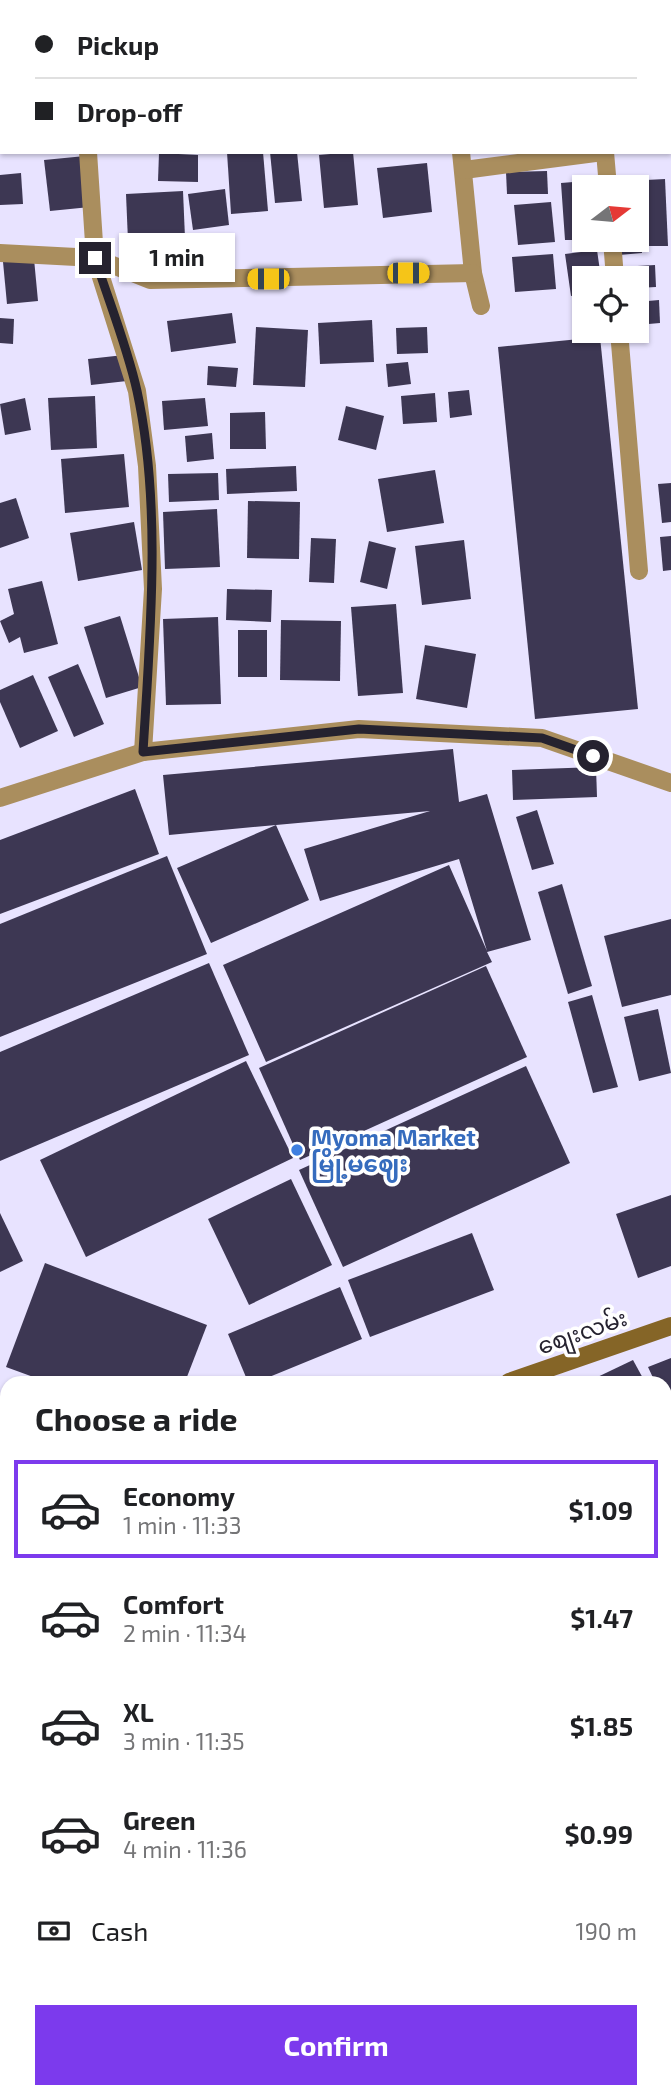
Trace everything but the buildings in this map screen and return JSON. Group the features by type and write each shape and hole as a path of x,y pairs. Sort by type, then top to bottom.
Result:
{"main road":[{"name":"စျေးလမ်း","path":"546,1376 671,1326"}],"street":[{"path":"88,154 95,258 137,391 147,466 153,589 143,752"},
{"path":"481,306 473,273 463,161 573,154"},
{"path":"604,154 607,175"},
{"path":"0,253 95,258 150,280 473,273"},
{"path":"620,343 639,571"},
{"path":"0,798 143,752 359,729 542,738 671,783"}],"place":[{"name":"Myoma Market မြို့မဈေး","path":"297,1150"}],"route":[{"path":"95,258 137,391 147,466 153,589 143,752 359,729 542,738 593,756"}]}
